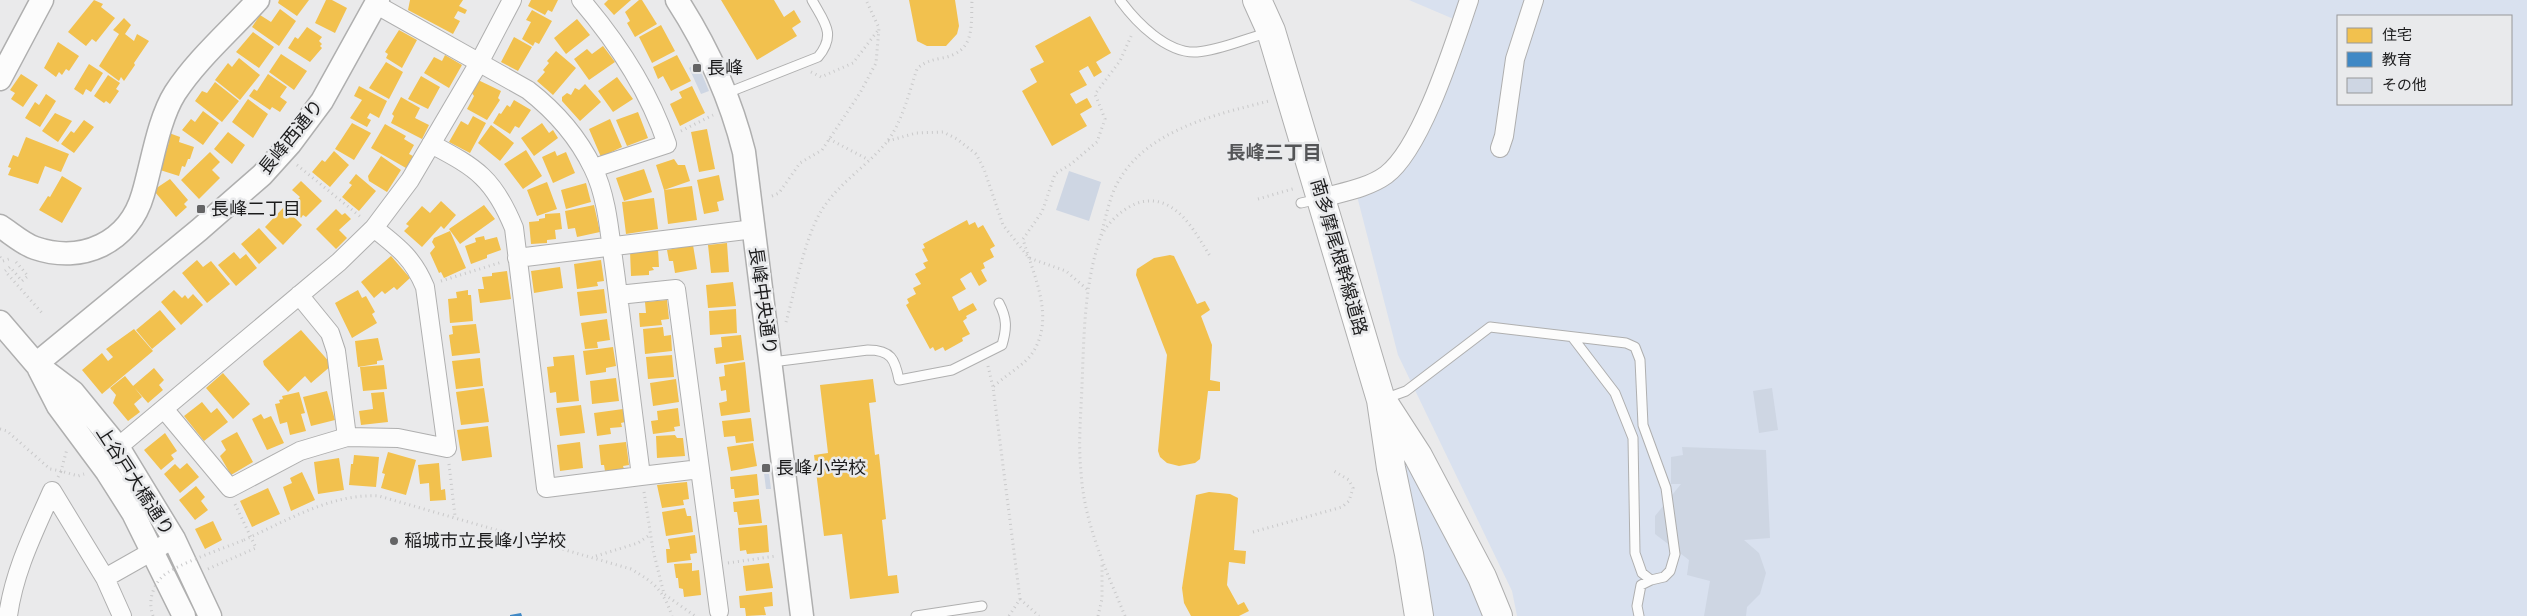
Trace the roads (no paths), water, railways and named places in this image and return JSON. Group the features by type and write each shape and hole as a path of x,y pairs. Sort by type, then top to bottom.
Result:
{"main road":[{"name":"南多摩尾根幹線道路","path":"1257,0 1272,31 1307,197 1381,400 1391,468 1410,554 1419,616"},
{"name":"南多摩尾根幹線道路","path":"1381,400 1418,456 1482,577 1498,616"}],"street":[{"path":"0,79 42,0"},
{"path":"0,226 33,248 57,254 83,253 106,245 136,213 143,196 159,134 174,94 258,0"},
{"path":"118,447 339,262 374,228 410,180 480,61 512,0"},
{"path":"581,0 632,69 667,144 594,168"},
{"name":"長峰中央通り","path":"677,0 712,60 727,93 744,152 772,362 802,616"},
{"path":"1307,197 1375,182 1400,162 1410,148 1433,98 1469,0"},
{"path":"1500,148 1504,136 1515,59 1534,0"},
{"path":"374,1 528,90 547,105 573,134 594,168 601,189 611,247 641,476"},
{"name":"長峰西通り","path":"36,364 199,230 262,175 290,144 322,101 374,1"},
{"path":"431,144 467,163 488,180 503,202 514,228 546,488 700,469"},
{"path":"164,409 230,488 300,451 347,437 398,438 446,448 425,286 417,269 405,252 374,228"},
{"path":"517,258 754,229"},
{"path":"618,295 676,289 719,611"},
{"path":"299,296 330,333 336,351 347,437"},
{"name":"上谷戸大橋通り","path":"0,322 36,364 73,392 118,447 174,539 210,616"},
{"name":"上谷戸大橋通り","path":"36,364 58,406 107,472 154,550 184,616"},
{"path":"8,616 12,588 22,559 52,491 105,578 122,616"},
{"path":"105,578 174,539"}],"lane":[{"path":"727,93 818,57 827,46 828,31 812,0"},
{"path":"1120,0 1132,16 1153,36 1179,48 1195,52 1214,50 1272,31"},
{"path":"772,362 868,350 882,350 891,356 899,380 952,370 1002,345 1007,329 1005,315 998,303"},
{"path":"1381,400 1406,391 1490,327 1626,343 1635,347 1640,360 1643,425 1666,488 1675,554 1670,571 1664,577 1641,585 1637,606 1639,616"},
{"path":"1573,338 1615,393 1633,438 1635,553 1642,573 1651,580"},
{"path":"916,616 982,606"}],"place":[{"name":"長峰","path":"697,68"},
{"name":"長峰二丁目","path":"201,209"},
{"name":"長峰小学校","path":"766,468"},
{"name":"稲城市立長峰小学校","path":"394,541"}],"district":[{"name":"長峰三丁目","path":"1274,152"}]}
